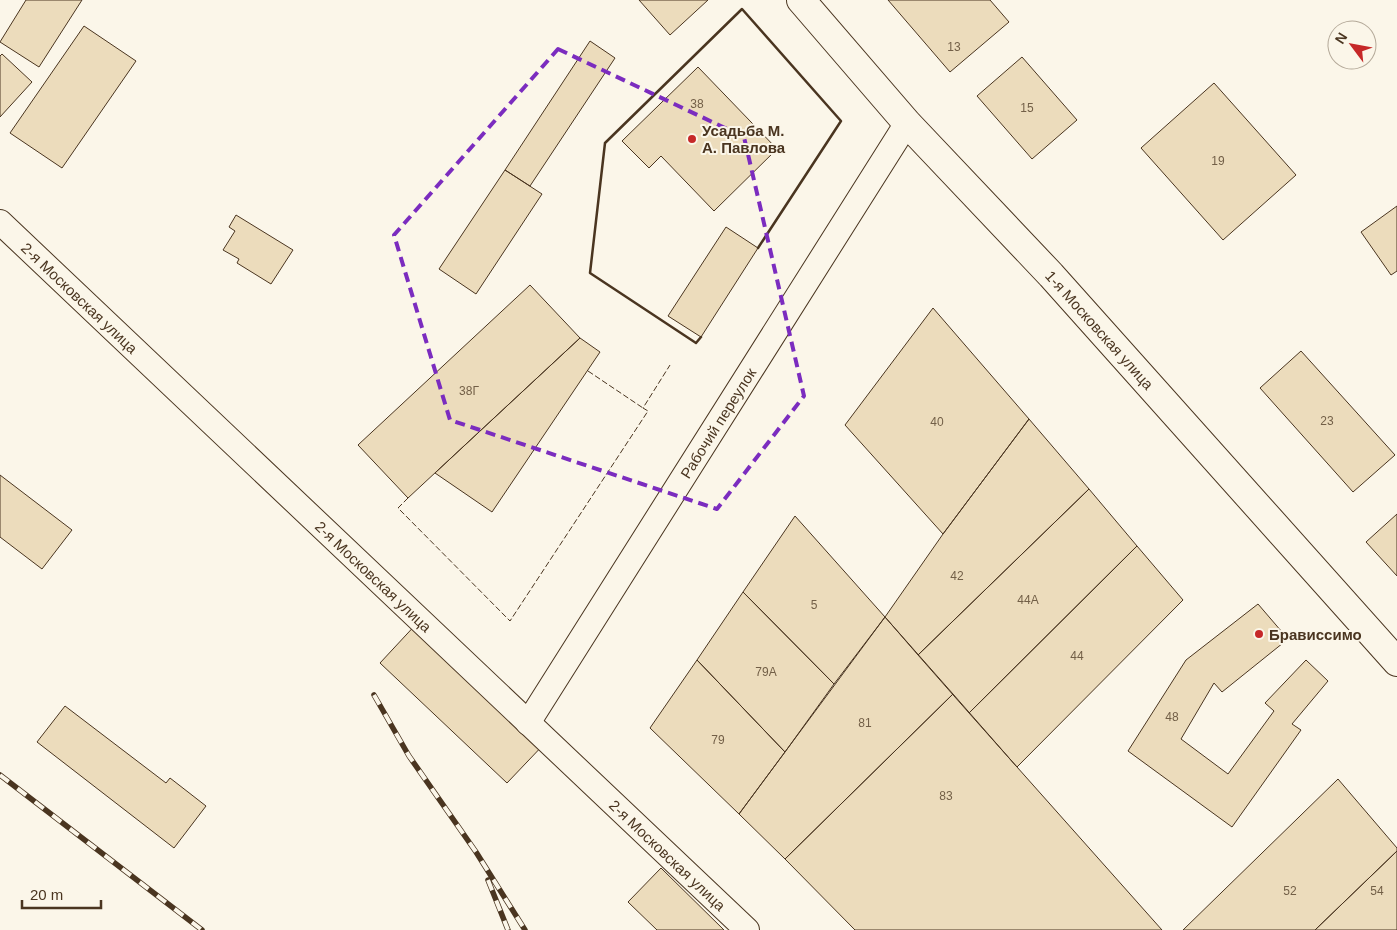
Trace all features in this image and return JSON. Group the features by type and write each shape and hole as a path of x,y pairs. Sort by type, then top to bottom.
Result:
{"main road":[{"name":"1-я Московская улица","path":"801,0 906,123 1051,275 1397,662"}],"street":[{"name":"Рабочий переулок","path":"528,723 906,123"},
{"name":"2-я Московская улица","path":"0,222 747,930"}],"highlighted area":[{"path":"558,49 744,137 804,396 717,509 450,420 394,235"}],"building":[{"path":"26,0 82,0 39,67 0,42"},
{"path":"639,0 708,0 670,35"},
{"path":"888,0 990,0 1009,22 950,72"},
{"path":"84,26 136,61 62,168 10,133"},
{"path":"590,41 615,58 530,186 505,170"},
{"path":"2,54 32,82 0,117 0,56"},
{"path":"1022,57 1077,120 1032,159 977,96"},
{"path":"698,67 777,149 714,211 661,156 649,168 622,141"},
{"path":"1214,83 1296,175 1223,240 1141,148"},
{"path":"505,170 542,194 476,294 439,269"},
{"path":"1397,206 1397,271 1391,275 1361,232"},
{"path":"236,215 293,250 271,284 237,263 239,259 223,250 235,231 229,227"},
{"path":"726,227 758,248 701,337 668,316"},
{"path":"530,285 580,338 408,498 358,445"},
{"path":"933,308 1029,419 943,534 845,425"},
{"path":"580,338 600,352 492,512 435,473"},
{"path":"1301,351 1395,455 1353,492 1260,388"},
{"path":"1029,419 1089,489 918,655 885,617 943,534"},
{"path":"0,475 72,530 42,569 0,537"},
{"path":"1089,489 1137,546 969,713 918,655"},
{"path":"1397,514 1397,576 1366,542"},
{"path":"795,516 885,617 834,684 743,592"},
{"path":"1137,546 1183,600 1017,767 969,713"},
{"path":"743,592 834,684 785,752 697,660"},
{"path":"1258,604 1288,639 1222,692 1214,683 1181,739 1228,774 1274,711 1265,703 1306,660 1328,681 1292,724 1301,730 1232,827 1128,751 1186,660"},
{"path":"885,617 953,694 785,859 739,814"},
{"path":"420,620 547,741 507,783 380,663"},
{"path":"697,660 785,752 739,814 650,728"},
{"path":"953,694 1162,930 855,930 785,859"},
{"path":"65,706 166,783 170,778 206,806 174,848 37,742"},
{"path":"1338,779 1397,848 1397,851 1315,930 1183,930"},
{"path":"1397,851 1397,930 1315,930"},
{"path":"661,868 724,930 657,930 628,902"}],"railway":[{"path":"374,695 409,756 476,852 525,930"},
{"path":"0,775 202,930"},
{"path":"488,880 508,930"}],"fence":[{"path":"408,498 398,508 510,621 648,411 643,408 670,365"},
{"path":"588,371 643,408"}],"wall":[{"path":"701,337 696,343 590,273 605,143 742,9 841,121 758,248"}],"place":[{"name":"Усадьба М. А. Павлова","path":"692,139"},
{"name":"Брависсимо","path":"1259,634"}]}
